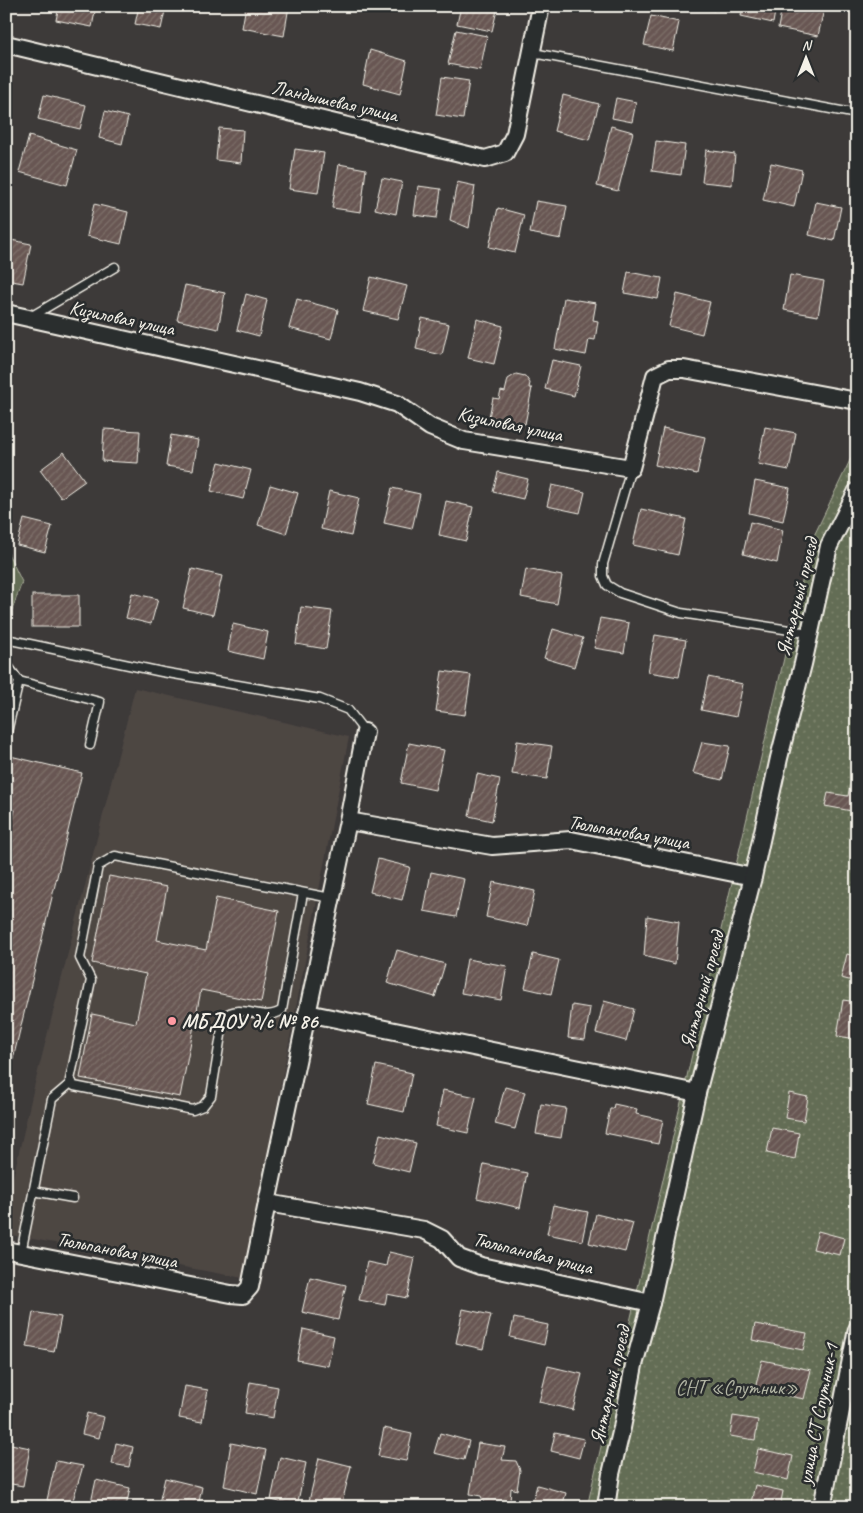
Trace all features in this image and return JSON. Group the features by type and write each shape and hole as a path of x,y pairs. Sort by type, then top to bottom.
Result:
{"street":[{"name":"Ландышевая улица","path":"6,44 485,159 505,153 515,134 533,53 541,6"},
{"name":"Кизиловая улица","path":"6,313 360,392 397,404 430,427 464,441 631,468"},
{"path":"631,468 655,376 670,369 684,369 857,401"},
{"name":"Янтарный проезд","path":"606,1507 634,1365 651,1303 697,1093 753,877 829,546 857,491"},
{"name":"Тюльпановая улица","path":"14,1252 232,1294 244,1295 250,1287 306,1013 348,821 364,732"},
{"name":"Тюльпановая улица","path":"348,821 492,846 572,840 753,877"},
{"path":"306,1013 697,1093"},
{"name":"Тюльпановая улица","path":"267,1203 424,1230 442,1239 459,1258 481,1266 651,1303"},
{"name":"улица СТ Спутник-1","path":"822,1507 857,1328"}],"lane":[{"path":"533,53 857,114"},
{"path":"28,319 115,267"},
{"path":"631,468 603,564 603,576 607,585 620,594 680,613 809,633"},
{"path":"6,639 162,672 320,699 348,710 364,732"},
{"path":"6,663 19,681 100,702 90,744"},
{"path":"7,732 19,681"},
{"path":"303,893 282,1010 269,1016 240,1010 230,1012 224,1017 211,1096 203,1106 193,1110 74,1086 70,1080 90,980 80,958 98,866 116,856 332,898"},
{"path":"14,1252 34,1191 52,1099 72,1082"},
{"path":"34,1191 73,1198"}],"shaded area":[{"name":"МБДОУ д/с № 86","path":"135,688 349,737 243,1278 6,1234 6,1208 33,1091"}],"green space":[{"name":"СНТ «Спутник»","path":"857,433 857,1507 587,1507 811,542 853,454"},
{"path":"6,549 22,582 12,610 6,612"}],"building":[{"path":"59,6 96,6 92,27 56,20"},
{"path":"139,6 166,6 161,29 135,24"},
{"path":"246,6 289,6 284,36 242,28"},
{"path":"461,6 498,6 492,31 457,24"},
{"path":"689,6 715,6 714,11"},
{"path":"743,6 776,6 773,23 741,16"},
{"path":"782,6 809,6 824,9 818,36 778,28"},
{"path":"651,16 679,22 673,51 644,45"},
{"path":"456,30 487,36 480,70 448,64"},
{"path":"370,50 407,61 400,94 363,84"},
{"path":"442,77 469,81 463,119 436,115"},
{"path":"44,95 86,105 80,129 38,119"},
{"path":"563,95 599,104 589,140 554,131"},
{"path":"616,98 636,102 632,122 612,118"},
{"path":"105,111 128,117 122,144 99,138"},
{"path":"611,126 633,132 618,191 597,186"},
{"path":"219,128 243,130 241,163 216,160"},
{"path":"29,136 77,150 67,185 19,172"},
{"path":"656,141 685,145 681,175 652,171"},
{"path":"295,149 324,153 318,193 289,189"},
{"path":"706,150 735,154 732,185 702,182"},
{"path":"771,163 802,170 794,207 763,200"},
{"path":"339,164 366,169 361,212 332,208"},
{"path":"382,178 402,182 396,214 375,209"},
{"path":"457,182 475,186 469,228 450,220"},
{"path":"418,186 441,189 437,218 414,215"},
{"path":"536,201 567,206 561,239 530,233"},
{"path":"816,202 841,207 834,241 809,235"},
{"path":"94,204 128,212 121,244 87,236"},
{"path":"498,208 524,215 515,253 489,247"},
{"path":"6,239 31,244 23,283 6,280"},
{"path":"628,272 662,278 658,299 624,293"},
{"path":"790,275 824,281 818,316 784,310"},
{"path":"371,277 407,286 398,319 363,311"},
{"path":"185,285 225,293 218,329 177,320"},
{"path":"246,294 267,300 259,336 237,330"},
{"path":"677,294 710,302 702,334 669,326"},
{"path":"564,298 596,303 593,320 598,321 595,340 589,339 586,355 555,349"},
{"path":"297,299 338,310 331,339 289,328"},
{"path":"422,318 449,324 442,355 416,349"},
{"path":"477,319 503,326 494,364 468,358"},
{"path":"552,360 581,366 574,396 545,389"},
{"path":"516,374 525,376 530,383 529,388 532,388 525,424 489,417 493,398 499,399 501,391 505,392 508,379"},
{"path":"765,427 796,433 789,470 758,464"},
{"path":"663,428 705,437 697,474 655,465"},
{"path":"104,429 140,431 138,463 102,461"},
{"path":"171,435 198,440 193,470 166,466"},
{"path":"64,452 85,481 61,498 40,470"},
{"path":"219,462 251,470 243,499 211,491"},
{"path":"498,472 528,479 523,499 493,492"},
{"path":"755,481 790,488 783,521 749,513"},
{"path":"270,485 298,493 286,534 258,525"},
{"path":"552,485 585,492 580,513 547,506"},
{"path":"392,488 420,494 412,529 384,523"},
{"path":"329,491 359,498 351,536 321,529"},
{"path":"446,501 473,507 466,541 439,535"},
{"path":"641,509 686,519 678,555 633,545"},
{"path":"24,519 52,526 45,552 17,545"},
{"path":"750,522 783,530 777,563 743,554"},
{"path":"192,569 222,576 213,615 183,608"},
{"path":"526,569 562,576 557,604 521,597"},
{"path":"132,593 158,599 151,624 126,618"},
{"path":"32,595 79,595 79,627 32,627"},
{"path":"301,607 332,611 326,649 296,644"},
{"path":"600,618 629,623 624,653 594,648"},
{"path":"233,624 268,632 263,659 228,651"},
{"path":"553,629 583,638 574,667 544,658"},
{"path":"655,635 686,640 679,677 648,672"},
{"path":"442,671 471,675 465,715 436,711"},
{"path":"708,677 743,684 736,717 701,710"},
{"path":"517,741 552,746 547,779 512,774"},
{"path":"702,742 730,746 722,780 693,773"},
{"path":"409,743 444,750 435,790 401,783"},
{"path":"6,755 82,773 6,1088 6,846 15,810 6,808"},
{"path":"477,774 500,779 492,821 469,816"},
{"path":"850,785 857,786 857,812 825,806 828,793 848,796"},
{"path":"378,859 410,867 402,900 370,892"},
{"path":"431,872 464,879 456,917 424,911"},
{"path":"109,876 167,887 157,940 206,950 216,898 279,911 261,1002 201,990 180,1097 80,1078 92,1014 136,1023 146,974 92,963"},
{"path":"493,882 535,891 527,926 486,917"},
{"path":"647,916 679,922 675,964 644,956"},
{"path":"397,950 445,964 435,997 387,983"},
{"path":"533,954 559,960 551,994 525,988"},
{"path":"847,954 857,957 857,982 841,978"},
{"path":"467,959 507,966 501,1000 461,993"},
{"path":"843,1000 857,1002 857,1039 837,1036"},
{"path":"604,1001 634,1009 626,1041 596,1033"},
{"path":"572,1005 590,1008 585,1040 568,1038"},
{"path":"376,1065 412,1073 404,1112 368,1104"},
{"path":"505,1087 525,1092 515,1129 495,1124"},
{"path":"443,1090 476,1097 468,1133 436,1126"},
{"path":"789,1093 808,1097 804,1121 785,1118"},
{"path":"541,1104 566,1108 561,1138 536,1134"},
{"path":"614,1104 637,1109 636,1114 663,1120 658,1144 605,1133 610,1109 613,1109"},
{"path":"772,1128 799,1133 795,1159 767,1153"},
{"path":"380,1134 416,1143 409,1172 373,1163"},
{"path":"484,1164 527,1173 520,1208 477,1198"},
{"path":"553,1205 588,1212 582,1241 547,1234"},
{"path":"596,1214 633,1223 625,1252 589,1243"},
{"path":"818,1231 844,1238 840,1255 813,1249"},
{"path":"389,1252 415,1258 407,1298 387,1294 385,1305 359,1300 367,1262 386,1266"},
{"path":"310,1277 346,1285 338,1320 302,1312"},
{"path":"463,1309 491,1315 483,1349 456,1343"},
{"path":"33,1312 61,1317 54,1352 27,1347"},
{"path":"514,1318 548,1325 544,1345 510,1337"},
{"path":"755,1324 807,1333 803,1350 752,1340"},
{"path":"303,1329 334,1336 328,1366 297,1360"},
{"path":"762,1360 811,1370 804,1399 755,1389"},
{"path":"548,1366 582,1374 573,1410 539,1402"},
{"path":"250,1382 278,1387 273,1418 245,1413"},
{"path":"185,1386 208,1390 202,1422 179,1418"},
{"path":"87,1413 104,1417 99,1438 82,1434"},
{"path":"733,1416 758,1420 755,1440 730,1436"},
{"path":"384,1428 412,1434 406,1461 378,1456"},
{"path":"440,1433 469,1441 464,1460 434,1453"},
{"path":"555,1433 584,1439 579,1458 551,1451"},
{"path":"6,1443 30,1448 23,1486 6,1483"},
{"path":"116,1443 133,1447 129,1467 112,1464"},
{"path":"231,1443 266,1450 257,1494 224,1486"},
{"path":"478,1443 505,1447 502,1460 516,1461 520,1470 517,1490 511,1488 510,1502 505,1506 485,1505 481,1496 470,1494"},
{"path":"758,1449 793,1456 788,1480 753,1472"},
{"path":"280,1457 306,1463 297,1506 271,1500"},
{"path":"319,1458 351,1466 341,1507 309,1501"},
{"path":"56,1461 83,1466 71,1507 64,1507 47,1500"},
{"path":"165,1478 202,1487 198,1507 158,1507"},
{"path":"96,1480 130,1488 126,1507 90,1507"},
{"path":"537,1485 566,1493 562,1507 531,1507"},
{"path":"755,1485 783,1491 780,1507 750,1507"}],"place":[{"name":"МБДОУ д/с № 86","path":"172,1021"}]}
